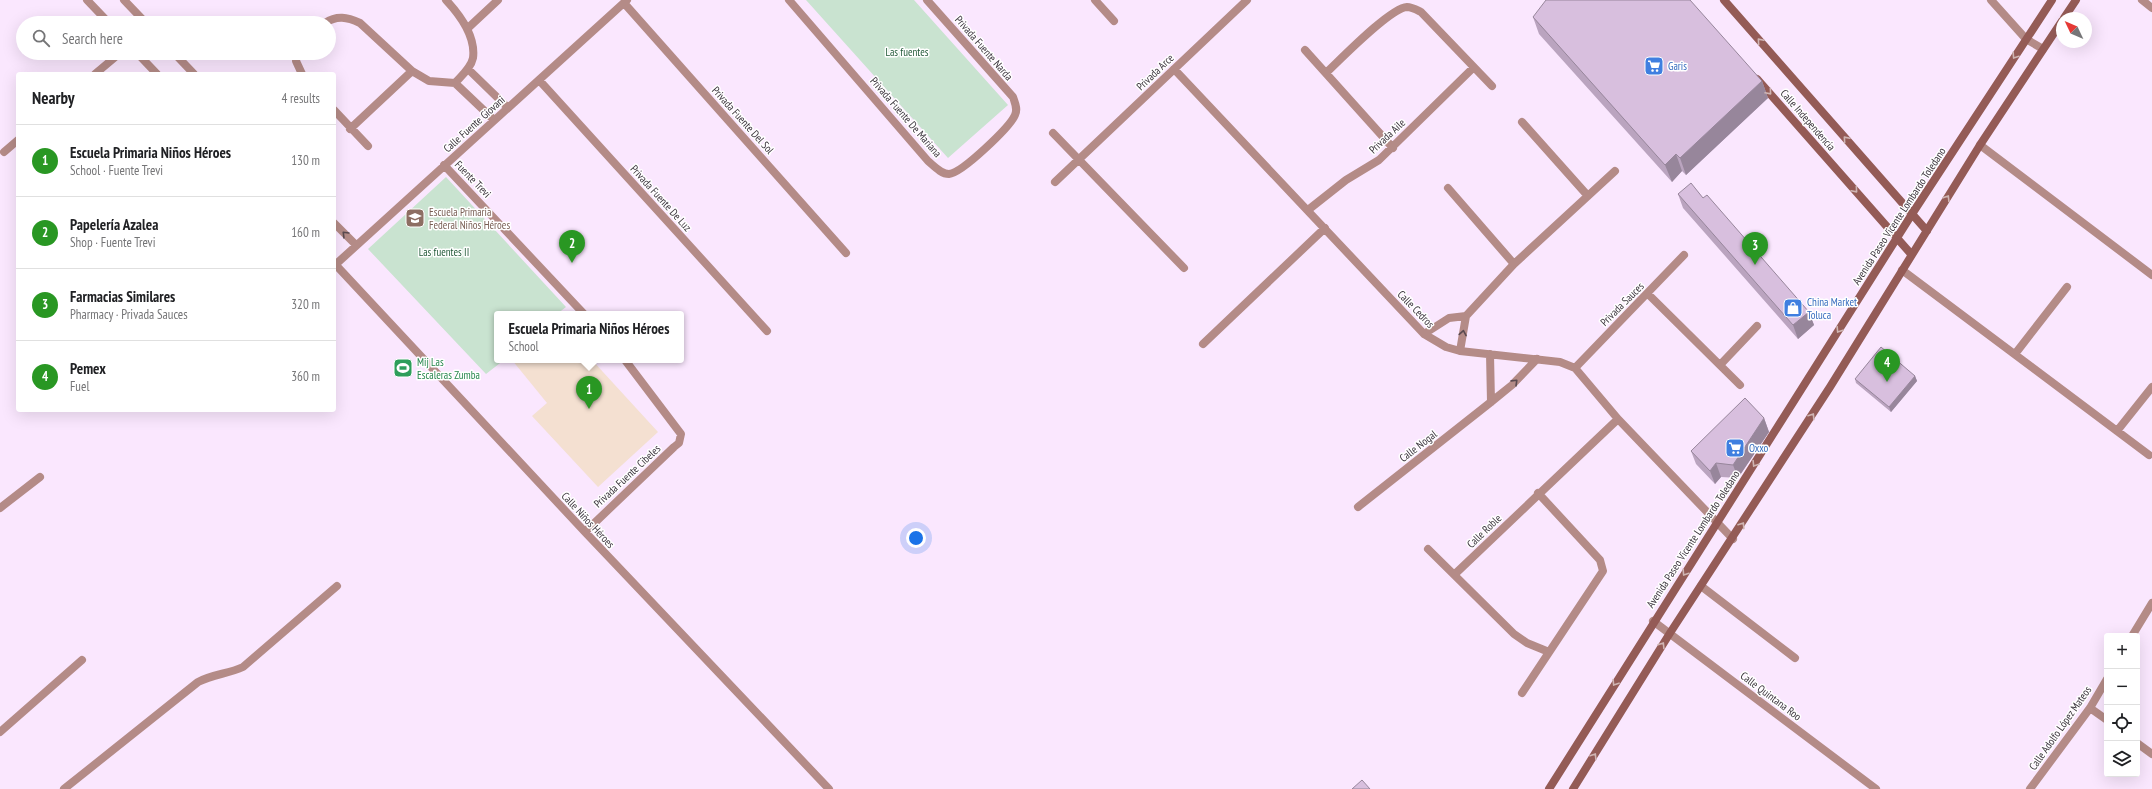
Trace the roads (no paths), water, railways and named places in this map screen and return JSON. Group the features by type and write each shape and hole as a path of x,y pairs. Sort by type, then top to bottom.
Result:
{"main road":[{"name":"Calle Independencia","path":"1724,0 1927,231"},
{"name":"Avenida Paseo Vicente Lombardo Toledano","path":"1549,789 1653,621 1718,522 1912,214 2052,0"},
{"path":"2068,12 2076,0"},
{"path":"1573,789 1670,633 1830,388 1911,254 1927,231 1980,145 2056,30"},
{"name":"Calle Independencia","path":"1751,71 1911,254"}],"street":[{"path":"87,0 102,16"},
{"path":"124,0 139,16"},
{"path":"446,0 468,28 473,59 468,69 455,83"},
{"path":"468,28 498,0"},
{"name":"Privada Fuente De Mariana","path":"789,0 928,161 940,171 949,174 958,170 970,161 1011,122 1016,113"},
{"name":"Privada Fuente Narda","path":"927,0 1013,97 1016,113"},
{"path":"1095,0 1114,21"},
{"name":"Privada Arce","path":"1055,182 1080,160 1247,0"},
{"path":"1990,0 2026,39 2043,50"},
{"path":"2142,0 2152,8"},
{"name":"Calle Fuente Giovani","path":"336,263 626,1"},
{"name":"Privada Fuente Del Sol","path":"626,1 846,253"},
{"path":"1326,73 1393,12 1407,7 1415,8 1421,12 1492,86"},
{"path":"336,17 350,18 360,22 412,71 428,81 455,83 494,120"},
{"path":"1305,50 1393,148"},
{"path":"97,72 112,60"},
{"path":"144,60 155,72"},
{"path":"181,60 192,72"},
{"path":"296,60 301,72"},
{"name":"Privada Aile","path":"1308,210 1346,180 1378,160 1393,148 1474,68"},
{"path":"468,69 508,108"},
{"name":"Calle Cedros","path":"1174,69 1424,334 1440,344 1460,351 1560,362 1576,368"},
{"path":"350,129 412,71"},
{"name":"Privada Fuente De Luz","path":"539,80 767,331"},
{"path":"336,112 350,129 368,146"},
{"path":"1522,122 1588,196"},
{"path":"1053,133 1184,268"},
{"path":"4,152 16,142"},
{"path":"1980,145 2152,275"},
{"name":"Fuente Trevi","path":"444,165 581,311"},
{"path":"1460,351 1466,316 1514,264 1615,171"},
{"path":"1448,188 1514,264"},
{"path":"336,226 356,245"},
{"path":"1203,344 1325,228"},
{"name":"Privada Sauces","path":"1576,368 1684,255"},
{"name":"Calle Niños Héroes","path":"336,265 585,532 829,789"},
{"path":"1902,270 2148,455"},
{"path":"2015,354 2067,286"},
{"path":"1648,294 1740,385"},
{"path":"1424,334 1450,318 1466,316"},
{"path":"1720,365 1757,326"},
{"path":"1490,354 1491,402"},
{"name":"Calle Nogal","path":"1358,507 1512,385 1537,359"},
{"name":"Privada Fuente Cibeles","path":"585,532 679,443 681,434 627,363"},
{"path":"1576,368 1618,419 1733,538"},
{"path":"2117,431 2152,387"},
{"name":"Calle Roble","path":"1455,574 1538,493 1618,419"},
{"path":"0,508 40,476"},
{"path":"1522,693 1603,571 1600,560 1538,493"},
{"path":"1428,549 1514,634 1527,643 1549,652"},
{"path":"64,789 198,682 209,675 233,672 243,667 338,586"},
{"path":"1701,586 1795,658"},
{"path":"2134,633 2151,606"},
{"name":"Calle Quintana Roo","path":"1653,621 1876,789"},
{"path":"0,732 82,660"},
{"name":"Calle Adolfo López Mateos","path":"2030,789 2090,708 2104,684"},
{"path":"2090,708 2104,718"},
{"path":"2140,744 2152,754"}],"place":[{"name":"Garis","path":"1654,66"},
{"name":"Escuela Primaria Federal Niños Héroes","path":"415,218"},
{"name":"Papelería Azalea","path":"572,263"},
{"name":"Farmacias Similares","path":"1755,265"},
{"name":"China Market Toluca","path":"1793,308"},
{"name":"Mij Las Escaleras Zumba","path":"403,368"},
{"name":"Pemex","path":"1887,382"},
{"name":"Escuela Primaria Niños Héroes","path":"589,409"},
{"name":"Oxxo","path":"1735,448"}],"park label":[{"name":"Las fuentes","path":"907,52"},
{"name":"Las fuentes II","path":"444,252"}]}
